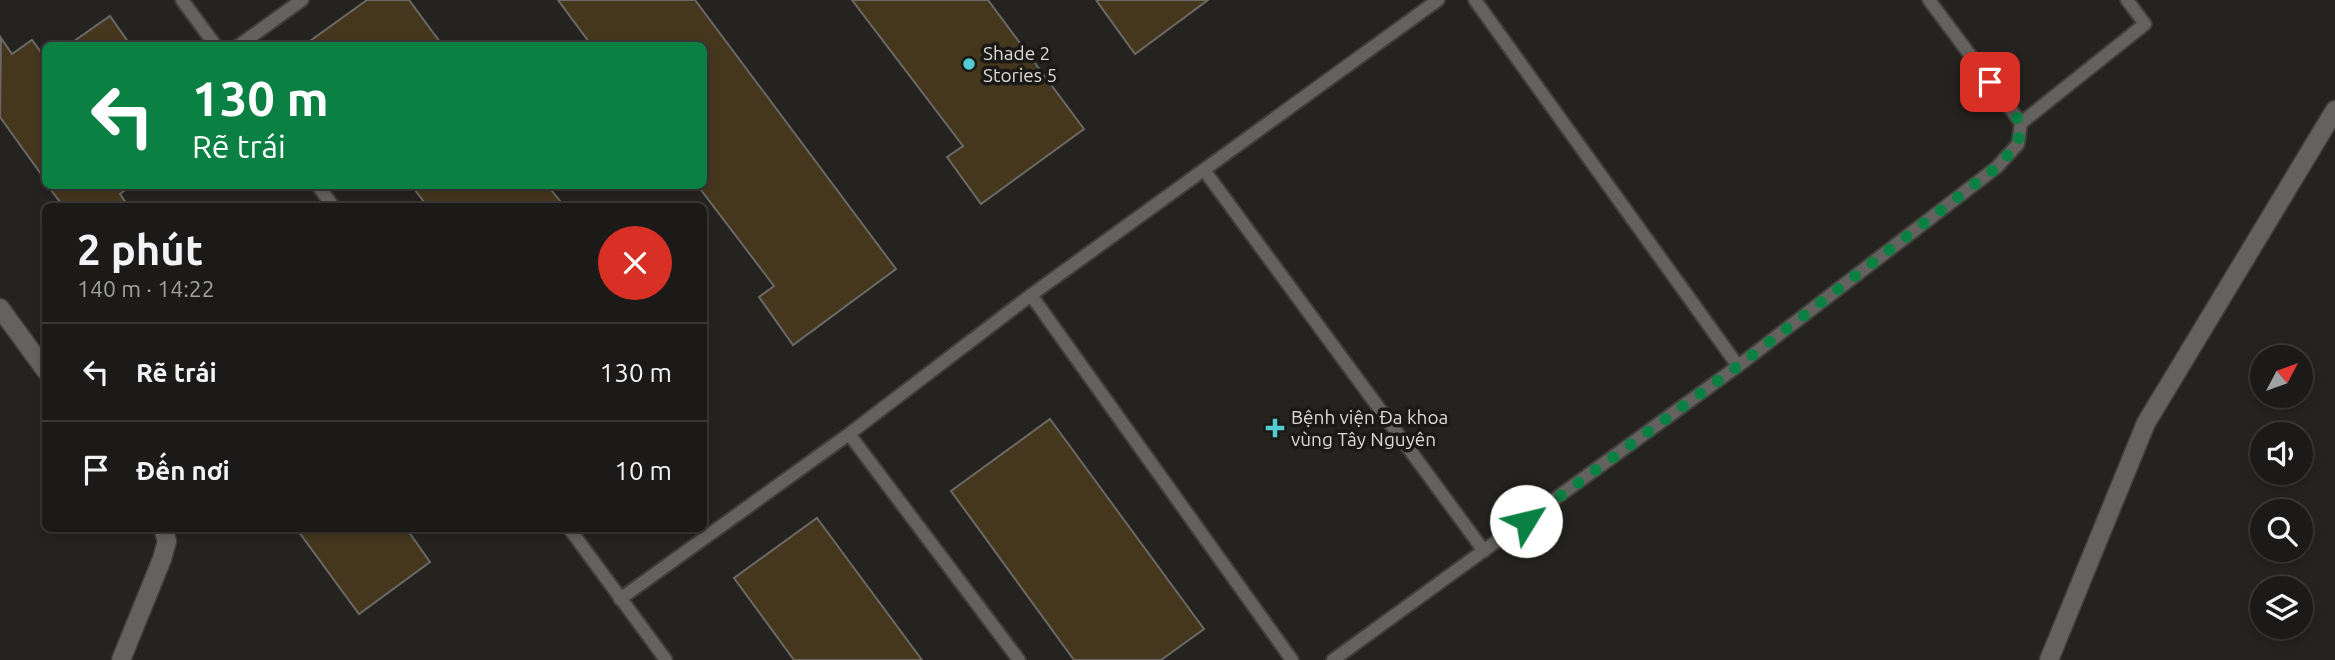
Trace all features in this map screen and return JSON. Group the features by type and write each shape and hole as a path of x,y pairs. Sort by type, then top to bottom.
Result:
{"street":[{"path":"2049,660 2146,423 2335,110"},
{"path":"0,308 42,366"},
{"path":"121,660 162,559 167,541 164,532"}],"lane":[{"path":"182,0 213,42"},
{"path":"244,42 302,0"},
{"path":"620,598 849,434 1031,295 1438,0"},
{"path":"1475,0 1738,366"},
{"path":"1929,0 2021,123"},
{"path":"1333,660 1738,366 1997,167 2018,144 2021,123 2145,24 2131,5 2146,0"},
{"path":"1204,170 1484,551"},
{"path":"1031,295 1292,660"},
{"path":"849,434 1019,660"},
{"path":"572,532 666,660"}],"building":[{"path":"367,0 409,0 440,42 309,42"},
{"path":"558,0 695,0 896,269 793,345 759,297 774,286 700,189 707,189 707,42 589,42"},
{"name":"Shade 2 Stories 5","path":"852,0 988,0 1084,129 981,204 947,157 963,146"},
{"path":"1096,0 1208,0 1135,54"},
{"path":"110,16 128,42 73,42"},
{"path":"1,38 12,54 32,40 42,54 42,175 0,117"},
{"path":"50,189 127,189 120,194 126,203 61,203"},
{"path":"414,189 550,189 562,203 425,203"},
{"path":"1050,419 1204,629 1161,660 1074,660 951,491"},
{"path":"817,518 922,660 794,660 734,578"},
{"path":"299,532 409,532 430,562 359,614"}],"place":[{"name":"Shade 2 Stories 5","path":"969,64"},
{"name":"Bệnh viện Đa khoa vùng Tây Nguyên","path":"1275,428"}],"route":[{"path":"1526,521 1738,366 1997,167 2018,144 2021,123 1990,82"}]}
